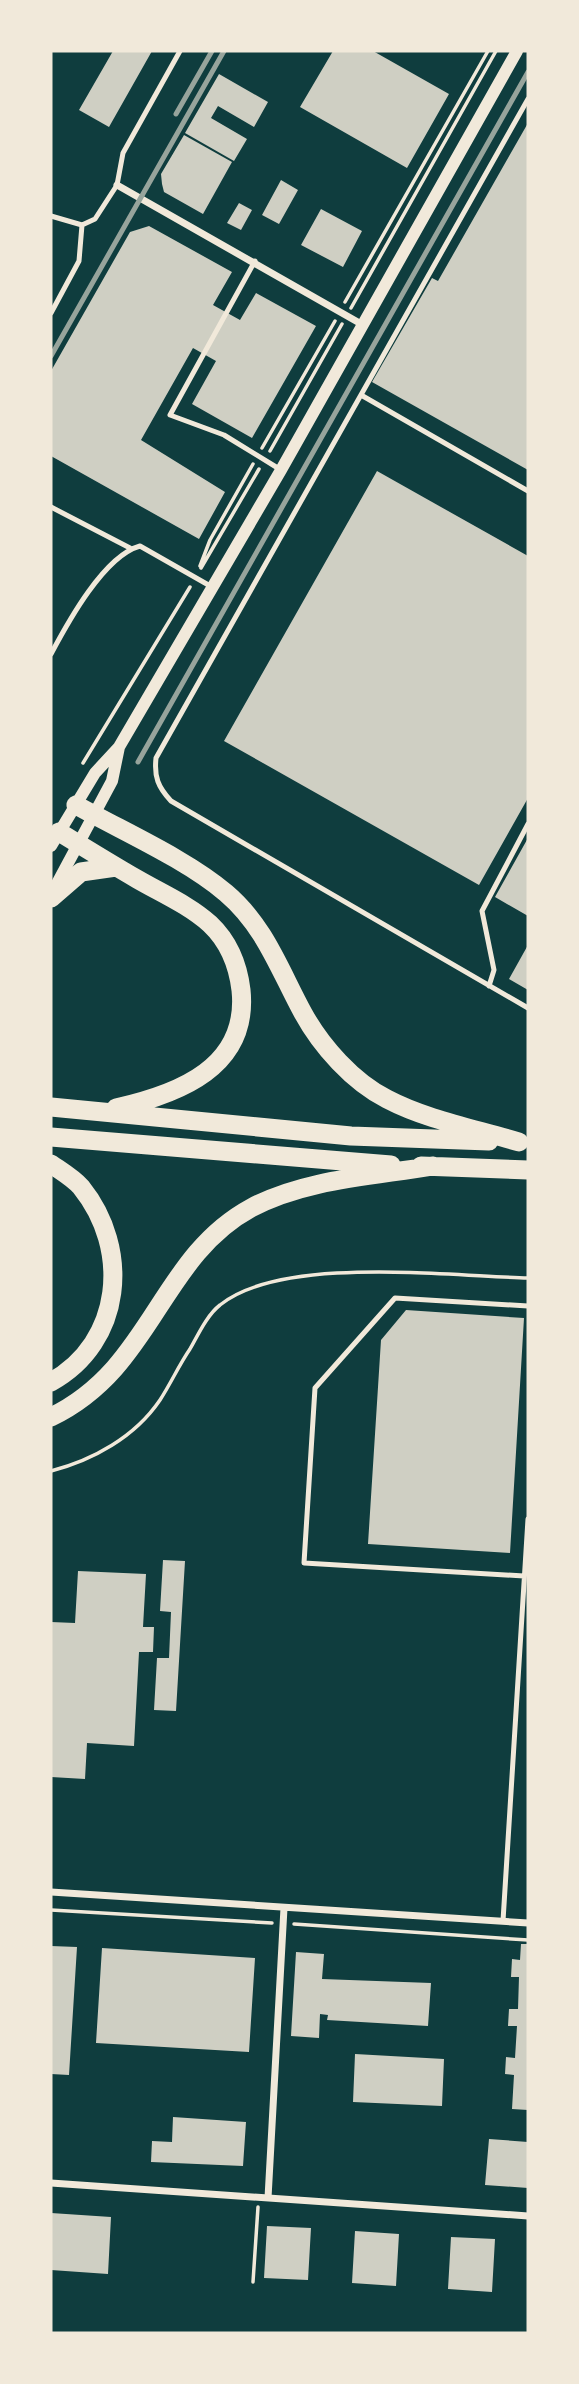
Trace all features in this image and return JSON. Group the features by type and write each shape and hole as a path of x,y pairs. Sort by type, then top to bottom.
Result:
{"highway":[{"path":"76,805 227,894 254,923 278,959 303,1013 323,1043 368,1085 387,1099 523,1142"},
{"path":"55,839 79,844 189,908 212,925 233,955 239,974 242,1017 224,1056 204,1075 145,1102 95,1112"},
{"path":"51,896 81,872 116,867"},
{"path":"51,1107 351,1136 523,1142"},
{"path":"51,1138 342,1163 528,1170"},
{"path":"51,1164 79,1185 103,1224 114,1267 114,1287 104,1329 90,1350 70,1371 51,1382"},
{"path":"51,1417 69,1408 107,1379 126,1358 179,1276 206,1242 251,1208 291,1191 433,1166"}],"street":[{"path":"55,839 95,773 119,747 281,470 517,51"},
{"path":"117,185 255,261 363,325"},
{"path":"51,896 112,782 119,747"},
{"path":"51,1892 528,1923"},
{"path":"268,2198 284,1908"},
{"path":"51,2183 528,2216"}],"lane":[{"path":"51,216 82,225 94,219 117,185 123,153 180,51"},
{"path":"528,99 156,758 154,773 161,790 171,801 528,1007"},
{"path":"51,313 79,261 82,225"},
{"path":"255,261 170,415 224,435 281,470"},
{"path":"360,395 528,492"},
{"path":"51,507 130,548"},
{"path":"51,654 70,619 118,556 130,548 139,546 212,587"},
{"path":"489,986 494,970 482,911 528,824"},
{"path":"524,1576 304,1563 315,1388 395,1298 528,1306"},
{"path":"503,1921 528,1519"}],"path":[{"path":"80,768 195,577"},
{"path":"51,1471 76,1464 109,1448 137,1425 159,1401 218,1306 241,1292 299,1276 359,1273 528,1278"},
{"path":"253,2282 259,2197"}],"building":[{"path":"113,51 152,51 109,127 79,110"},
{"path":"333,51 373,51 449,94 407,168 300,107"},
{"path":"219,74 268,102 254,127 218,106 211,118 247,139 234,161 185,133"},
{"path":"528,123 528,470 372,382 432,278 438,281"},
{"path":"184,135 232,162 203,214 164,192 162,184 161,174"},
{"path":"281,180 298,190 279,224 262,215"},
{"path":"239,203 252,210 241,230 227,223"},
{"path":"321,209 362,231 343,267 301,245"},
{"path":"149,226 232,272 213,305 240,320 256,293 316,326 252,438 192,404 216,361 193,348 141,440 225,492 199,539 51,456 51,371 130,232"},
{"path":"377,471 528,556 528,798 479,885 224,741"},
{"path":"528,838 528,916 495,897"},
{"path":"528,945 528,990 509,979"},
{"path":"406,1310 524,1318 510,1553 368,1544 381,1340"},
{"path":"163,1560 185,1561 176,1711 154,1710 157,1658 169,1658 171,1612 160,1611"},
{"path":"78,1571 146,1574 143,1627 154,1627 153,1652 139,1652 134,1746 87,1743 85,1779 51,1777 51,1622 75,1623"},
{"path":"521,1944 528,1944 528,2110 512,2109 514,2075 505,2074 506,2057 515,2058 517,2026 508,2026 509,2009 518,2009 519,1977 511,1977 512,1959 520,1960"},
{"path":"51,1946 77,1947 69,2075 51,2074"},
{"path":"102,1948 255,1958 249,2052 96,2043"},
{"path":"296,1952 324,1954 322,1979 431,1983 428,2026 327,2020 328,2015 320,2014 319,2038 291,2036"},
{"path":"355,2054 444,2059 442,2106 353,2102"},
{"path":"173,2117 246,2122 243,2166 151,2162 152,2141 172,2142"},
{"path":"489,2139 528,2142 528,2188 485,2185"},
{"path":"51,2213 111,2217 108,2274 51,2270"},
{"path":"267,2226 311,2228 308,2280 264,2278"},
{"path":"355,2231 399,2234 396,2286 352,2283"},
{"path":"451,2237 495,2239 492,2292 448,2289"}],"railway":[{"path":"176,114 212,51"},
{"path":"51,356 224,51"},
{"path":"138,762 528,72"}]}
